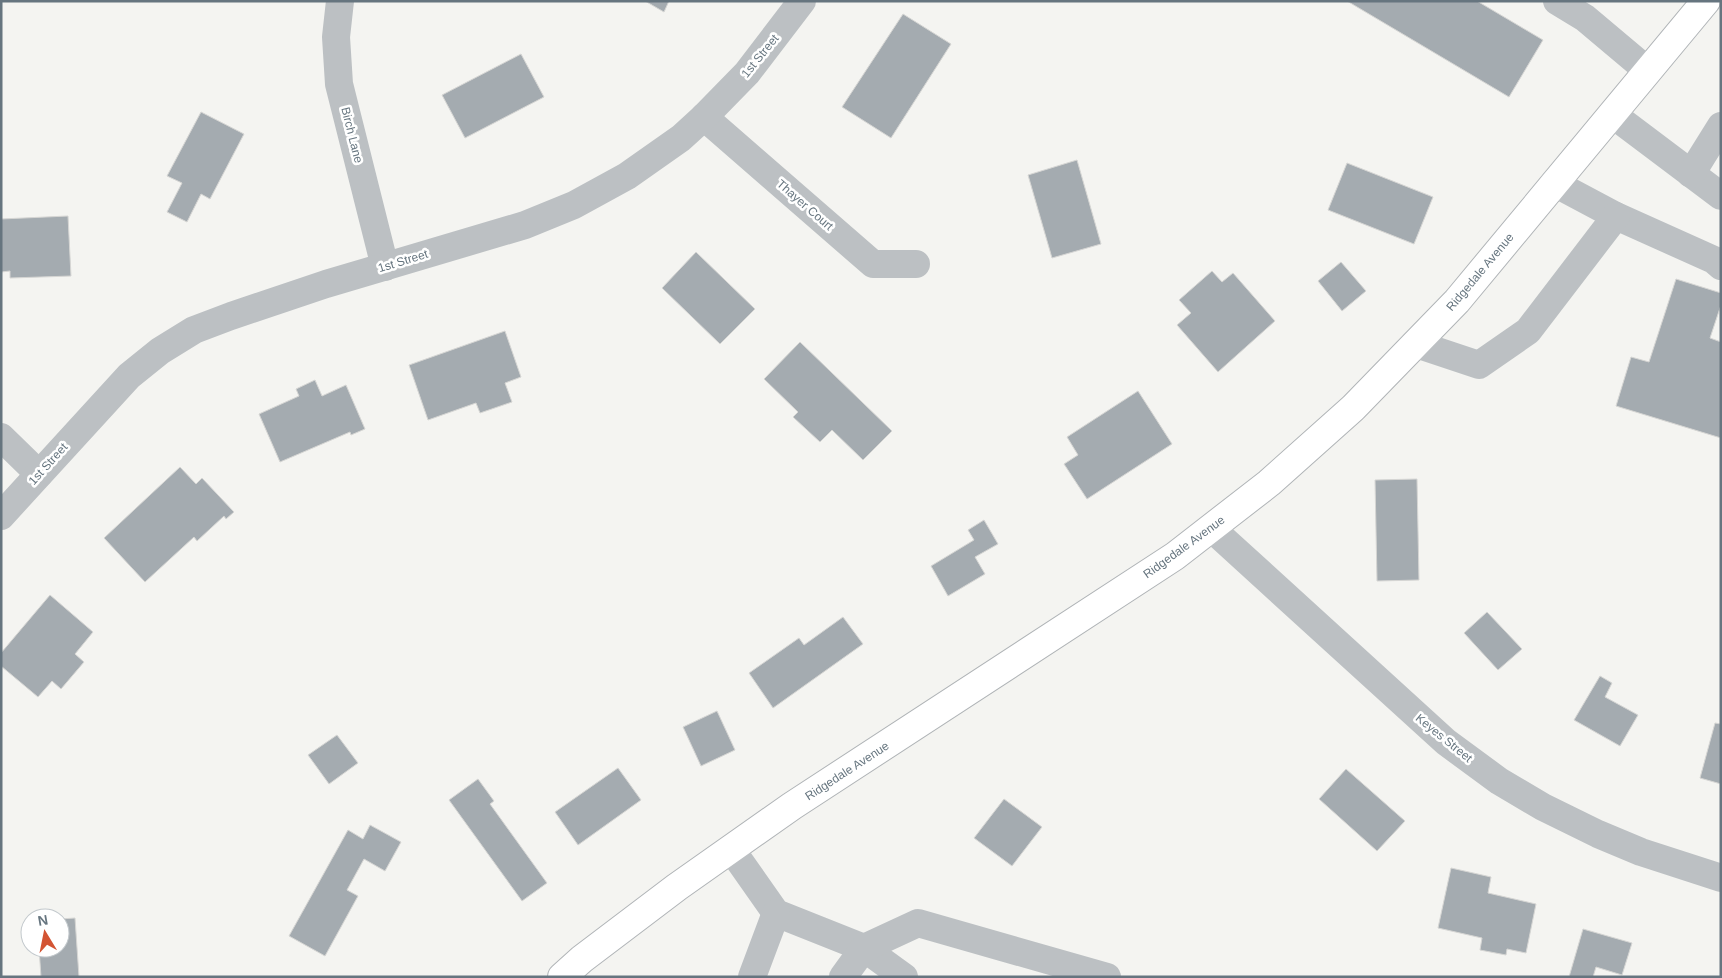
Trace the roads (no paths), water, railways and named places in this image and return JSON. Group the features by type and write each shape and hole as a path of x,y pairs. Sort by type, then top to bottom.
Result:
{"main road":[{"name":"Ridgedale Avenue","path":"562,977 582,959 646,911 800,801 1175,556 1269,483 1353,408 1457,301 1706,1"}],"street":[{"name":"Birch Lane","path":"340,1 336,38 339,84 385,267"},
{"name":"1st Street","path":"1,516 129,376 160,351 194,330 231,316 326,284 525,225 574,204 627,176 681,138 704,117 747,73 802,1"},
{"path":"1558,1 1585,18 1648,71"},
{"path":"1612,114 1721,196"},
{"name":"Thayer Court","path":"704,117 873,264 916,264"},
{"path":"1691,174 1721,126"},
{"path":"1554,183 1616,216 1714,260 1721,266"},
{"path":"1416,344 1479,365 1528,331 1616,216"},
{"path":"1,437 39,474"},
{"name":"Keyes Street","path":"1211,528 1446,742 1499,781 1598,834 1641,852 1721,878"},
{"path":"732,849 776,913 864,948 904,977"},
{"path":"752,977 776,913"},
{"path":"843,977 864,948 918,923 1107,977"}]}
